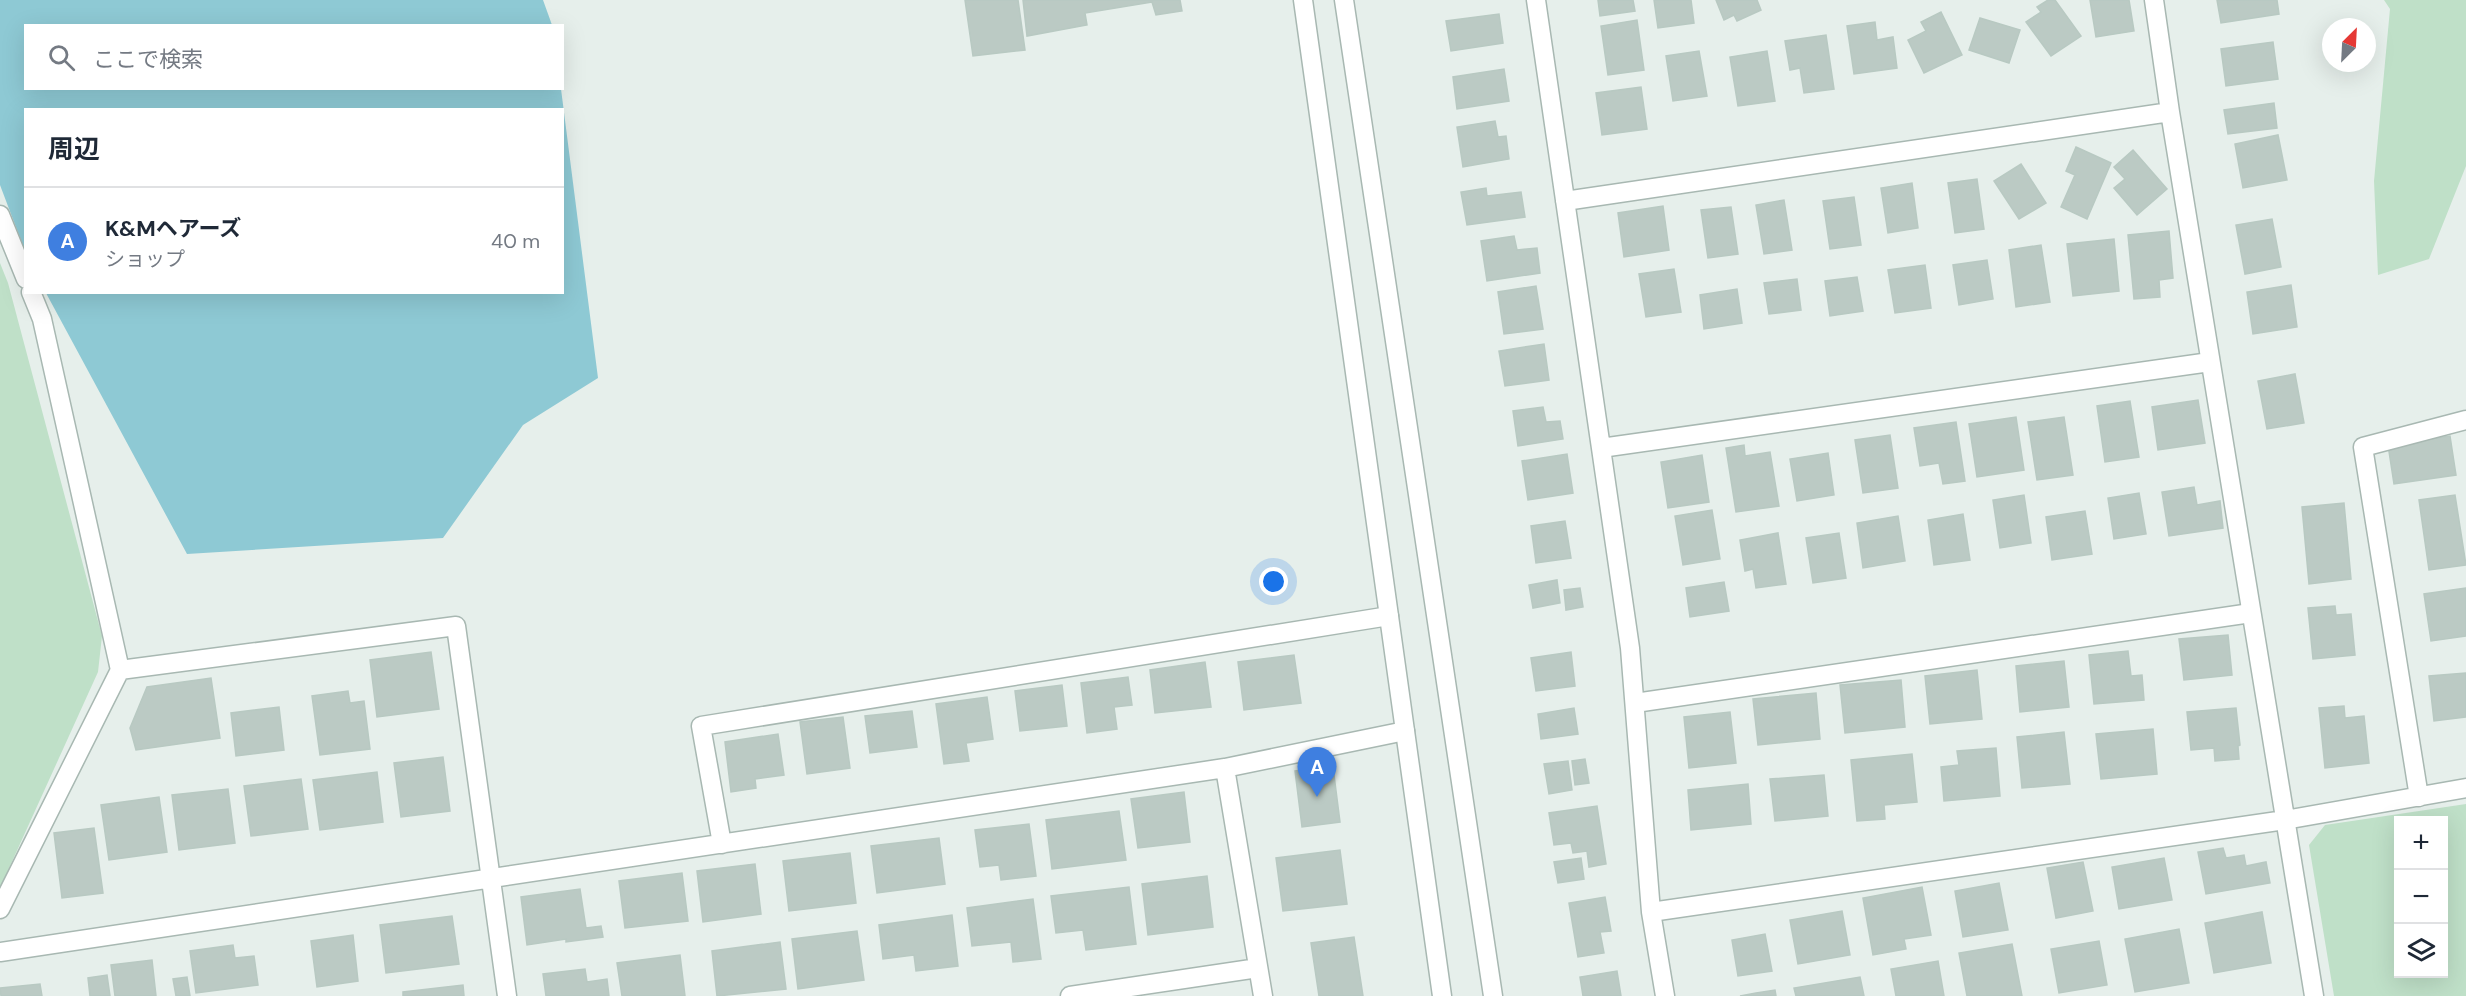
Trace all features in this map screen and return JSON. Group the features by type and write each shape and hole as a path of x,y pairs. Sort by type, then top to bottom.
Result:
{"street":[{"path":"1303,0 1442,996"},
{"path":"1344,0 1493,996"},
{"path":"1536,0 1630,648 1651,912 1665,996"},
{"path":"2154,0 2210,362 2314,996"},
{"path":"1565,201 2170,111"},
{"path":"0,215 24,274"},
{"path":"0,909 120,670 42,319 32,294"},
{"path":"1601,448 2210,362"},
{"path":"2419,797 2363,447 2466,420"},
{"path":"1635,703 2251,613"},
{"path":"722,844 701,726 1389,616"},
{"path":"120,670 456,626 507,996"},
{"path":"0,952 1225,768 1405,731"},
{"path":"1225,768 1263,996"},
{"path":"1651,912 2285,820 2466,788"},
{"path":"1070,996 1258,968"}],"green space":[{"path":"2384,0 2466,0 2466,166 2429,259 2378,275 2374,181 2390,9"},
{"path":"0,263 8,283 102,636 98,672 0,888"},
{"path":"2466,804 2466,996 2334,996 2309,845 2325,825"}],"water":[{"path":"0,0 543,0 552,24 24,24 24,90 561,90 563,108 24,108 24,248 0,185"},
{"path":"564,112 598,378 523,425 443,538 187,554 47,294 564,294"}],"building":[{"path":"965,0 1018,0 1025,50 973,56"},
{"path":"1023,0 1180,0 1182,11 1156,15 1152,2 1085,13 1087,25 1027,36"},
{"path":"1598,0 1633,0 1635,11 1600,16"},
{"path":"1654,0 1691,0 1694,23 1658,28"},
{"path":"1716,0 1757,0 1761,10 1737,21 1734,15 1724,20"},
{"path":"2048,0 2055,0 2081,36 2051,56 2026,22 2041,12 2037,7"},
{"path":"2090,0 2129,0 2134,31 2096,37"},
{"path":"2217,0 2277,0 2279,14 2221,23"},
{"path":"1941,12 1962,55 1924,73 1908,40 1926,31 1921,22"},
{"path":"1499,14 1503,43 1451,51 1446,21"},
{"path":"1980,18 2020,30 2009,63 1969,50"},
{"path":"1637,20 1644,70 1608,75 1601,26"},
{"path":"1875,22 1877,40 1893,37 1897,68 1854,74 1847,26"},
{"path":"1826,35 1834,89 1804,93 1800,68 1790,70 1785,41"},
{"path":"2273,42 2278,79 2226,86 2221,49"},
{"path":"1699,51 1707,96 1673,101 1666,56"},
{"path":"1767,51 1775,101 1738,106 1730,57"},
{"path":"1504,69 1509,101 1457,109 1453,77"},
{"path":"1641,87 1647,129 1602,135 1596,93"},
{"path":"2274,103 2277,128 2228,134 2224,110"},
{"path":"1495,121 1498,137 1506,136 1509,159 1463,167 1457,127"},
{"path":"2278,135 2287,180 2243,188 2235,144"},
{"path":"2076,147 2111,163 2087,219 2061,207 2075,175 2066,171"},
{"path":"2133,150 2167,189 2137,215 2114,188 2125,179 2114,167"},
{"path":"2021,164 2046,203 2019,219 1994,181"},
{"path":"1977,179 1984,229 1955,233 1948,183"},
{"path":"1912,183 1918,228 1888,233 1881,188"},
{"path":"1486,188 1487,196 1521,192 1525,217 1467,225 1461,192"},
{"path":"1854,197 1861,245 1830,249 1823,201"},
{"path":"1784,200 1792,250 1764,254 1756,205"},
{"path":"1663,206 1669,250 1624,257 1618,213"},
{"path":"1731,207 1738,254 1708,258 1701,210"},
{"path":"2272,219 2281,267 2245,274 2236,225"},
{"path":"2169,231 2173,278 2159,280 2160,297 2134,299 2128,235"},
{"path":"1514,236 1517,250 1537,248 1540,273 1487,281 1481,241"},
{"path":"2114,239 2119,291 2073,296 2067,244"},
{"path":"2041,245 2050,302 2016,307 2009,250"},
{"path":"1987,260 1993,299 1959,305 1953,265"},
{"path":"1925,265 1931,308 1895,313 1888,270"},
{"path":"1674,269 1681,312 1646,317 1639,274"},
{"path":"1857,277 1863,311 1830,316 1825,281"},
{"path":"1797,279 1801,310 1769,314 1764,283"},
{"path":"2291,285 2297,327 2253,334 2247,292"},
{"path":"1536,286 1543,329 1504,334 1498,292"},
{"path":"1737,289 1742,323 1704,329 1700,295"},
{"path":"1544,344 1549,380 1505,386 1499,351"},
{"path":"2295,374 2304,423 2267,429 2258,381"},
{"path":"2198,400 2205,443 2158,450 2152,407"},
{"path":"2130,401 2139,457 2105,462 2097,406"},
{"path":"1543,407 1546,422 1560,421 1563,439 1518,446 1513,411"},
{"path":"2016,417 2024,470 1977,477 1969,424"},
{"path":"2064,417 2073,475 2037,480 2028,422"},
{"path":"1956,422 1965,481 1943,484 1939,463 1920,466 1914,428"},
{"path":"1890,435 1898,488 1863,493 1855,440"},
{"path":"2450,436 2456,475 2394,484 2388,445"},
{"path":"1744,445 1745,456 1770,452 1779,506 1736,512 1726,448"},
{"path":"1828,453 1834,495 1797,501 1790,459"},
{"path":"1567,454 1573,493 1528,500 1522,461"},
{"path":"1702,455 1709,502 1668,508 1661,462"},
{"path":"2194,487 2197,505 2220,501 2223,528 2169,536 2162,492"},
{"path":"2139,493 2146,534 2114,539 2108,498"},
{"path":"2024,495 2031,543 2000,548 1993,500"},
{"path":"2455,495 2466,565 2429,570 2419,500"},
{"path":"2344,503 2351,579 2309,584 2302,507"},
{"path":"1712,510 1720,559 1683,565 1675,516"},
{"path":"2085,511 2092,554 2052,560 2046,517"},
{"path":"1963,514 1970,560 1934,565 1928,520"},
{"path":"1898,516 1905,561 1863,568 1857,523"},
{"path":"1565,521 1571,558 1536,563 1531,526"},
{"path":"1778,533 1786,584 1756,588 1753,569 1745,571 1740,540"},
{"path":"1839,533 1846,578 1813,583 1806,538"},
{"path":"1557,580 1560,603 1533,608 1529,585"},
{"path":"1724,582 1729,611 1690,617 1686,588"},
{"path":"1580,588 1583,607 1566,610 1564,590"},
{"path":"2466,588 2466,636 2431,641 2424,594"},
{"path":"2335,606 2336,615 2351,614 2355,655 2313,659 2308,608"},
{"path":"2228,635 2232,675 2184,680 2179,639"},
{"path":"2128,651 2131,676 2142,675 2144,700 2094,704 2089,655"},
{"path":"431,652 439,709 377,717 370,660"},
{"path":"1571,652 1575,686 1536,691 1531,658"},
{"path":"1294,655 1301,703 1244,710 1238,662"},
{"path":"2064,661 2069,707 2020,712 2016,666"},
{"path":"1205,662 1211,707 1155,713 1150,670"},
{"path":"1977,670 1982,719 1930,724 1925,676"},
{"path":"2466,673 2466,717 2434,721 2429,676"},
{"path":"1128,677 1132,705 1114,707 1117,729 1087,733 1081,683"},
{"path":"211,678 220,738 136,750 130,728 147,687"},
{"path":"1901,680 1905,727 1845,733 1840,685"},
{"path":"1062,685 1067,726 1020,731 1015,691"},
{"path":"348,691 350,703 364,701 370,749 320,755 312,696"},
{"path":"1816,693 1820,739 1758,745 1753,699"},
{"path":"987,697 993,739 966,743 969,761 944,764 936,704"},
{"path":"2344,706 2345,718 2364,716 2369,763 2325,768 2319,708"},
{"path":"279,707 284,750 236,756 231,713"},
{"path":"1574,708 1578,734 1541,739 1538,714"},
{"path":"2236,708 2240,745 2238,746 2239,759 2215,761 2214,748 2191,750 2187,712"},
{"path":"912,711 917,747 870,753 865,716"},
{"path":"1730,712 1736,763 1689,768 1684,717"},
{"path":"843,717 850,768 807,774 800,722"},
{"path":"2153,729 2157,774 2101,779 2096,734"},
{"path":"2064,732 2070,784 2022,788 2017,737"},
{"path":"778,734 784,775 755,779 756,788 731,792 725,742"},
{"path":"1996,748 2000,796 1944,801 1941,767 1959,765 1957,751"},
{"path":"1912,754 1917,802 1884,805 1885,819 1857,821 1851,760"},
{"path":"443,757 450,811 401,817 394,763"},
{"path":"1585,759 1589,783 1575,785 1572,761"},
{"path":"1568,761 1572,790 1549,794 1544,764"},
{"path":"1333,767 1340,822 1302,827 1295,771"},
{"path":"377,772 383,822 320,830 313,780"},
{"path":"1824,775 1828,816 1775,821 1770,779"},
{"path":"301,779 308,829 251,836 244,786"},
{"path":"1748,784 1751,824 1691,830 1688,790"},
{"path":"228,789 235,843 179,850 172,795"},
{"path":"1184,792 1190,842 1138,848 1131,799"},
{"path":"159,797 167,852 109,860 101,805"},
{"path":"1597,806 1606,864 1589,867 1587,851 1573,853 1571,843 1554,845 1549,813"},
{"path":"1119,811 1126,860 1052,869 1046,820"},
{"path":"1029,824 1036,876 1001,880 999,865 980,867 975,830"},
{"path":"94,828 103,893 62,898 54,833"},
{"path":"939,838 945,884 877,893 871,846"},
{"path":"2223,848 2226,858 2244,855 2246,866 2266,862 2270,883 2206,894 2198,852"},
{"path":"1340,850 1347,904 1283,911 1276,858"},
{"path":"850,853 856,903 789,911 783,861"},
{"path":"1581,858 1584,879 1558,883 1554,862"},
{"path":"2164,858 2172,900 2119,909 2112,867"},
{"path":"2083,862 2093,911 2056,918 2047,868"},
{"path":"755,864 761,914 703,922 697,871"},
{"path":"682,873 688,921 625,928 619,881"},
{"path":"1207,876 1213,927 1148,935 1142,884"},
{"path":"1999,883 2008,930 1963,937 1955,891"},
{"path":"1129,887 1136,944 1086,950 1083,930 1056,933 1051,896"},
{"path":"1922,887 1931,935 1904,939 1906,949 1873,955 1863,898"},
{"path":"580,889 586,928 601,926 603,937 566,942 566,939 527,945 521,897"},
{"path":"1605,897 1611,931 1600,932 1604,953 1578,957 1569,903"},
{"path":"1033,899 1041,959 1013,962 1011,942 972,946 967,908"},
{"path":"1842,911 1850,955 1798,964 1790,920"},
{"path":"2262,912 2271,963 2214,973 2205,923"},
{"path":"952,915 958,966 916,971 914,955 883,959 879,925"},
{"path":"452,916 459,964 386,973 380,925"},
{"path":"2179,929 2189,983 2135,992 2125,939"},
{"path":"857,931 864,980 798,989 792,939"},
{"path":"1765,934 1772,971 1738,976 1732,940"},
{"path":"353,935 358,981 317,987 311,941"},
{"path":"1354,937 1363,996 1319,996 1311,943"},
{"path":"2099,941 2107,985 2059,993 2051,949"},
{"path":"780,942 786,989 717,996 712,951"},
{"path":"2012,944 2022,996 1967,996 1959,953"},
{"path":"233,945 235,958 254,956 258,985 196,993 190,951"},
{"path":"680,955 685,996 622,996 617,963"},
{"path":"152,960 156,996 115,996 111,965"},
{"path":"1938,961 1944,996 1896,996 1891,969"},
{"path":"585,969 587,982 607,979 609,996 546,996 543,974"},
{"path":"1617,971 1621,996 1583,996 1580,977"},
{"path":"107,975 110,996 90,996 88,978"},
{"path":"187,977 190,996 176,996 173,979"},
{"path":"1860,977 1864,996 1796,996 1794,988"},
{"path":"40,984 42,996 1,996 0,988"},
{"path":"463,985 464,996 403,996 403,992"},
{"path":"1775,990 1776,996 1740,996 1756,993"}],"place":[{"name":"K&Mヘアーズ","path":"1317,797"}]}
